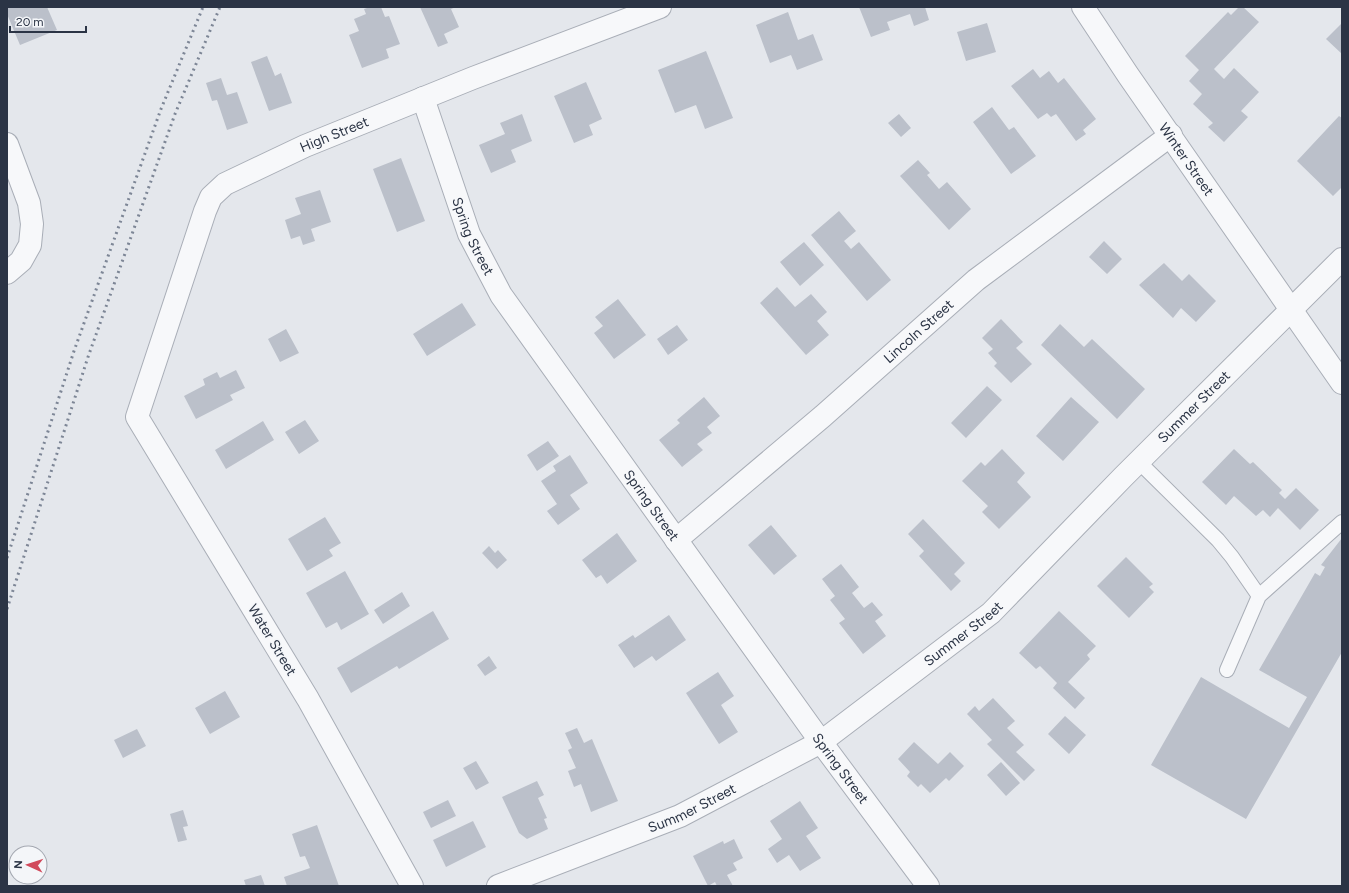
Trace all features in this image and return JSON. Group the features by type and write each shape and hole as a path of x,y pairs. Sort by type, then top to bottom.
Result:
{"street":[{"name":"High Street","path":"144,397 205,211 211,197 225,184 298,149 423,98 660,7"},
{"name":"Winter Street","path":"1083,7 1128,75 1342,383"},
{"name":"Spring Street","path":"423,98 469,234 501,295 821,742 928,886"},
{"name":"Lincoln Street","path":"676,540 823,416 976,280 1171,135"},
{"path":"7,144 29,203 32,224 30,245 21,261 7,273"},
{"name":"Summer Street","path":"498,886 680,816 821,742 990,613 1342,259"},
{"name":"Water Street","path":"144,397 137,417 308,699 412,886"}],"lane":[{"path":"1139,462 1218,540 1232,557 1259,596"},
{"path":"1227,670 1259,596 1342,522"}],"building":[{"path":"7,7 47,7 57,30 20,45 7,14"},
{"path":"370,7 381,7 385,17 389,16 400,44 386,49 389,58 362,68 349,35 359,31 354,19 366,14 364,9"},
{"path":"420,7 456,7 451,9 459,27 444,34 448,43 438,47"},
{"path":"859,7 925,7 929,20 914,26 910,14 887,22 890,30 871,37"},
{"path":"1239,7 1243,7 1259,22 1214,69 1224,79 1234,68 1259,92 1241,111 1248,117 1224,142 1208,127 1213,123 1193,104 1202,94 1189,81 1199,70 1185,56 1228,12 1231,15"},
{"path":"788,12 798,40 813,34 823,60 797,70 791,55 770,63 756,25"},
{"path":"987,23 996,52 966,61 957,32"},
{"path":"1342,23 1342,54 1326,39"},
{"path":"706,51 733,118 705,129 696,105 675,113 658,70"},
{"path":"267,56 275,76 281,73 292,103 269,111 251,62"},
{"path":"1033,69 1040,78 1049,71 1058,83 1064,78 1096,119 1083,130 1086,134 1076,141 1056,114 1051,117 1047,113 1038,119 1011,86"},
{"path":"221,78 227,95 237,92 248,123 227,130 217,100 212,101 206,83"},
{"path":"586,82 602,119 589,125 593,135 574,143 554,96"},
{"path":"992,107 1009,130 1014,127 1036,156 1011,174 973,122"},
{"path":"522,114 532,141 511,150 516,162 491,173 479,145 505,134 500,123"},
{"path":"899,114 911,128 901,137 888,123"},
{"path":"1339,116 1342,118 1342,187 1333,196 1297,161"},
{"path":"401,158 425,221 397,232 373,169"},
{"path":"918,160 930,173 927,175 939,189 947,182 971,209 949,230 900,176"},
{"path":"320,190 331,222 311,229 315,241 303,245 300,236 291,239 285,220 301,214 295,198"},
{"path":"839,211 856,231 844,241 851,249 859,242 891,280 867,301 811,235"},
{"path":"1104,241 1122,259 1107,274 1089,257"},
{"path":"804,242 824,265 800,286 780,262"},
{"path":"1164,263 1182,281 1189,274 1216,301 1196,322 1181,308 1173,318 1139,285"},
{"path":"777,287 795,307 811,294 827,312 817,321 829,335 806,355 760,303"},
{"path":"618,299 646,335 614,359 594,333 603,326 595,317"},
{"path":"462,303 476,325 427,356 413,334"},
{"path":"1001,319 1023,342 1016,348 1032,364 1011,383 994,366 997,363 988,353 993,349 982,338"},
{"path":"1060,324 1084,347 1092,339 1145,389 1117,419 1041,345"},
{"path":"677,325 688,340 668,355 657,339"},
{"path":"286,329 299,353 280,362 268,339"},
{"path":"236,370 245,388 230,395 233,400 196,419 184,396 205,385 203,379 217,372 220,378"},
{"path":"987,386 1002,400 966,438 951,423"},
{"path":"704,397 720,416 707,427 712,433 697,444 703,450 682,467 659,440 680,423 677,420"},
{"path":"1071,397 1099,422 1063,461 1036,436"},
{"path":"305,420 319,441 299,454 285,432"},
{"path":"263,421 274,440 226,469 215,450"},
{"path":"548,441 559,456 537,471 527,455"},
{"path":"1002,449 1025,473 1017,482 1031,497 999,529 982,512 988,506 962,481 981,462 985,466"},
{"path":"1234,449 1250,464 1253,462 1282,490 1279,493 1285,499 1296,488 1319,510 1300,530 1278,508 1270,517 1263,510 1256,516 1234,496 1226,505 1202,482"},
{"path":"570,455 588,483 570,495 580,509 558,525 547,511 557,504 541,481 556,471 553,466"},
{"path":"325,517 341,543 329,550 333,556 307,571 288,539"},
{"path":"923,519 965,563 954,574 961,581 951,591 919,556 924,551 908,534"},
{"path":"771,525 797,556 774,575 748,545"},
{"path":"617,533 637,561 607,584 601,575 596,578 582,560"},
{"path":"1342,538 1342,652 1246,819 1151,765 1201,677 1289,728 1307,697 1259,670 1315,573 1320,576 1325,567 1321,565"},
{"path":"489,546 495,553 498,550 507,560 497,569 482,553"},
{"path":"1126,557 1153,584 1149,587 1154,592 1129,618 1097,586"},
{"path":"841,564 859,587 852,593 864,608 872,602 883,615 875,621 886,636 863,654 839,623 845,619 830,600 835,596 822,579"},
{"path":"345,571 369,614 341,630 337,622 326,628 306,593"},
{"path":"402,592 410,606 383,624 374,610"},
{"path":"433,611 449,639 399,669 397,666 351,693 337,668"},
{"path":"1059,611 1096,646 1087,655 1090,659 1068,682 1085,698 1075,709 1053,688 1057,683 1040,666 1036,669 1019,653"},
{"path":"669,615 686,640 656,661 652,656 634,668 618,645 633,635 635,638"},
{"path":"489,656 497,668 485,676 477,665"},
{"path":"718,672 734,696 721,705 738,732 719,744 686,693"},
{"path":"225,691 240,717 210,734 195,708"},
{"path":"993,698 1015,721 1007,728 1024,745 1016,752 1035,770 1024,781 987,744 992,740 967,714 975,706 979,711"},
{"path":"1065,716 1086,735 1069,754 1048,734"},
{"path":"577,728 584,743 592,739 618,801 591,812 581,784 574,787 568,771 576,768 568,750 572,748 565,733"},
{"path":"137,729 146,746 123,758 114,740"},
{"path":"914,742 938,764 950,752 964,766 949,781 946,778 930,793 921,784 918,787 907,776 910,772 898,759"},
{"path":"476,761 489,783 476,790 463,768"},
{"path":"1001,762 1020,783 1006,796 987,775"},
{"path":"537,781 544,795 538,798 547,818 544,819 548,829 527,839 519,833 502,797"},
{"path":"448,800 456,816 431,828 423,812"},
{"path":"800,801 818,828 806,836 821,858 800,871 789,855 777,863 768,849 782,839 770,821"},
{"path":"183,810 188,826 183,827 187,840 178,842 170,814"},
{"path":"473,821 486,847 446,867 433,840"},
{"path":"317,825 339,886 287,886 284,877 310,868 305,856 300,857 292,834"},
{"path":"734,839 743,858 733,863 737,870 727,875 733,886 717,886 715,882 708,886 693,856 723,841 724,844"},
{"path":"261,875 265,886 246,886 244,880"}],"railway":[{"path":"7,558 74,351 161,109 203,7"},
{"path":"7,609 88,357 175,114 220,7"}]}
